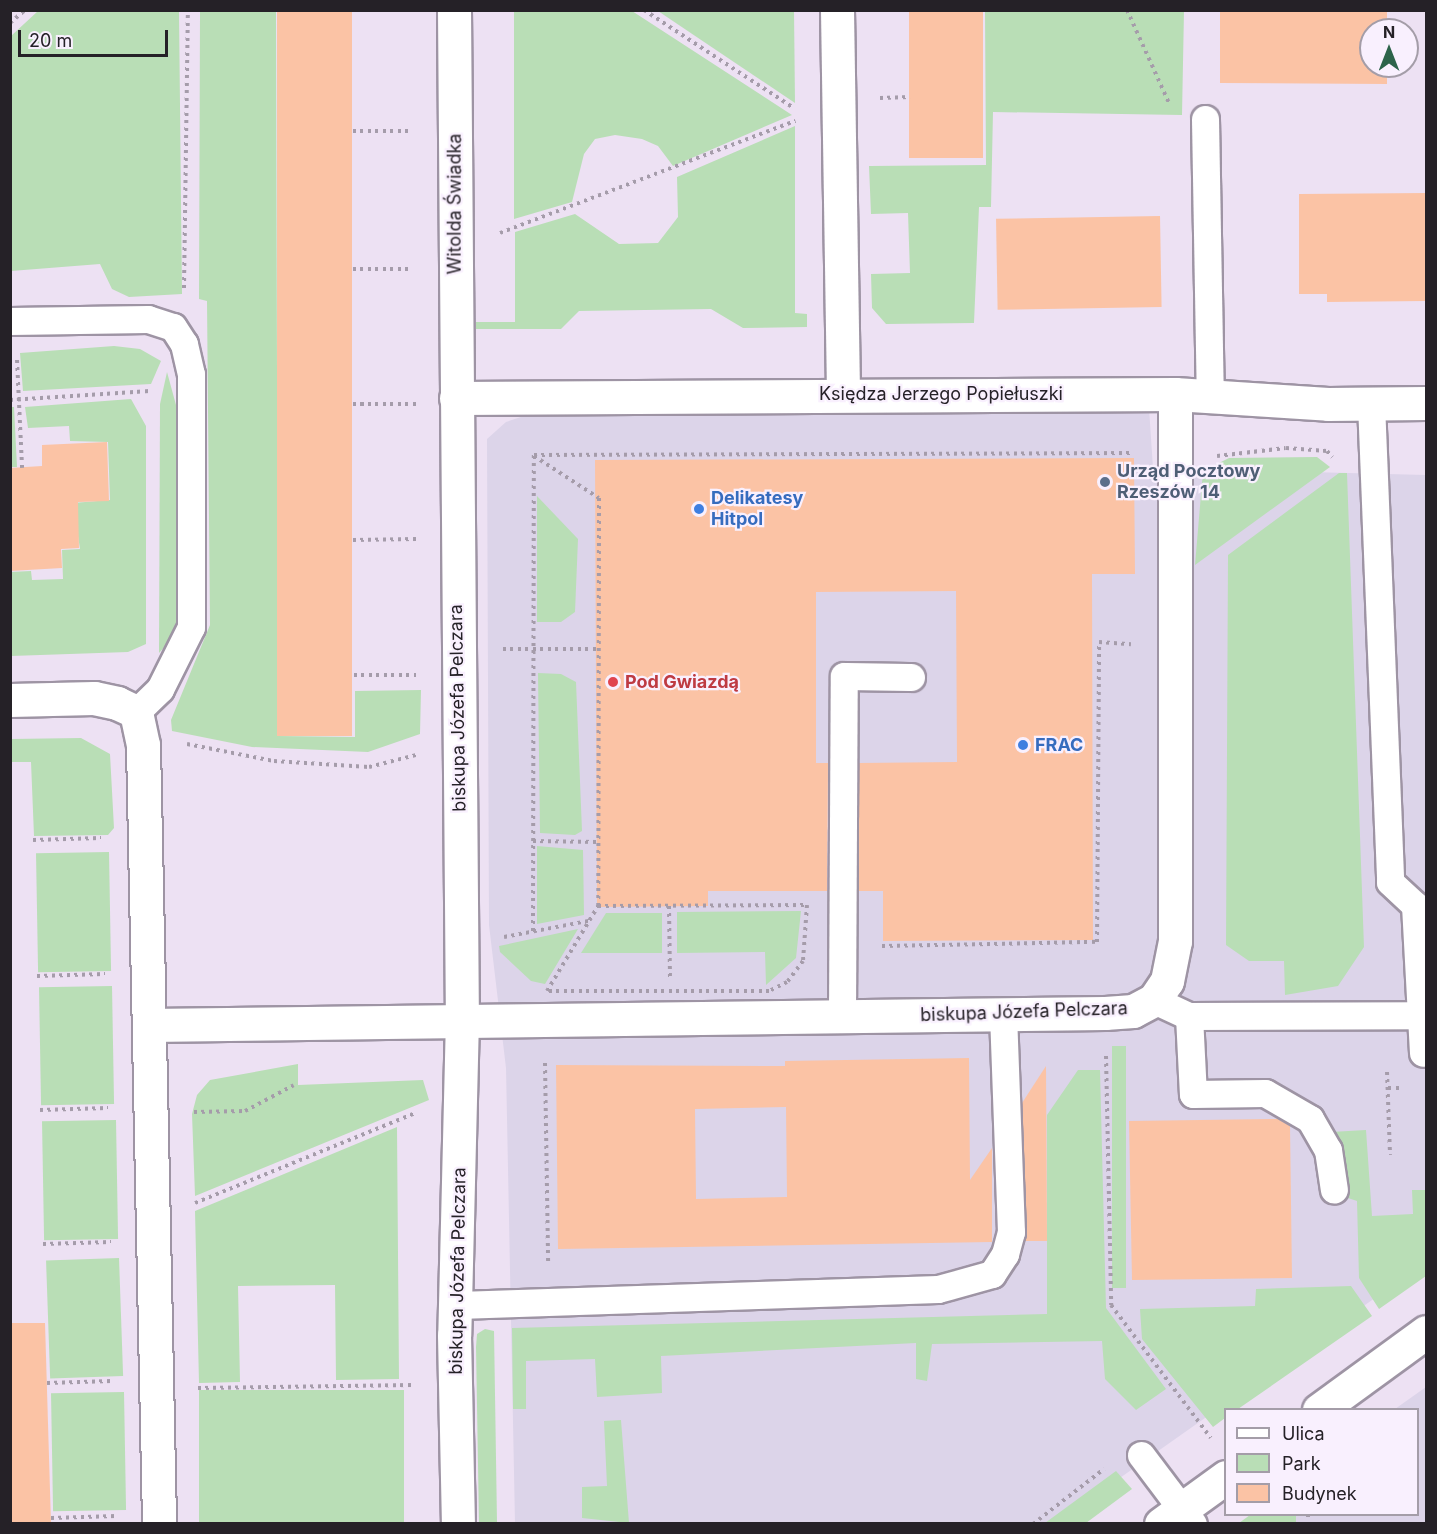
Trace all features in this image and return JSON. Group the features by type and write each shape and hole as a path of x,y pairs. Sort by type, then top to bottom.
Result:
{"street":[{"name":"Witolda Świadka","path":"441,401 455,249 454,10"},
{"path":"837,10 843,393"},
{"name":"Księdza Jerzego Popiełuszki","path":"441,401 843,393 1175,394 1371,404 1426,403"},
{"name":"biskupa Józefa Pelczara","path":"149,1026 462,1018 544,999 670,1003 842,1016 1003,1016 1106,1013 1133,1011 1154,1000 1167,981 1175,940 1177,646 1175,394"},
{"name":"biskupa Józefa Pelczara","path":"441,401 457,650 462,1018 455,1384 458,1524"},
{"path":"10,700 94,698 136,712 143,745 159,1524"},
{"path":"1322,1408 1426,1332"},
{"path":"1179,1518 1224,1479"}],"lane":[{"path":"1205,119 1210,397"},
{"path":"13,321 120,317 176,332 191,374 191,627 160,689 136,712"},
{"path":"1371,404 1390,882 1414,905 1423,1053"},
{"path":"842,1016 844,676 911,677"},
{"path":"1154,1000 1189,1016 1420,1016"},
{"path":"458,1305 938,1289 992,1274 1005,1254 1011,1232 1003,1016"},
{"path":"1189,1016 1194,1094 1265,1093 1310,1119 1328,1150 1334,1190"},
{"path":"1141,1455 1179,1518"}],"path":[{"path":"10,23 25,10"},
{"path":"10,400 153,391 176,332 189,274 188,10"},
{"path":"644,10 807,116 838,130"},
{"path":"1127,10 1173,110"},
{"path":"874,98 910,97"},
{"path":"455,249 673,172 807,116"},
{"path":"353,131 425,130"},
{"path":"353,269 416,269"},
{"path":"13,321 22,468"},
{"path":"353,404 441,401"},
{"path":"534,455 1145,453 1176,461 1286,448 1327,451 1341,465"},
{"path":"532,931 534,455"},
{"path":"502,1305 548,1276 544,999 598,906 598,498 534,455"},
{"path":"353,540 427,539"},
{"path":"843,946 1097,942 1098,642 1177,646"},
{"path":"457,650 598,649"},
{"path":"354,675 427,675"},
{"path":"143,745 181,742 274,761 369,766 458,746"},
{"path":"33,840 107,838"},
{"path":"532,842 598,842"},
{"path":"544,999 670,1003 769,990 787,982 803,961 807,905 598,906"},
{"path":"669,906 670,1003"},
{"path":"494,939 589,921"},
{"path":"37,976 111,974"},
{"path":"1106,1013 1111,1305 1215,1443"},
{"path":"1390,1155 1387,1054 1423,1053"},
{"path":"151,1112 246,1111 294,1085"},
{"path":"1388,1088 1403,1088"},
{"path":"153,1224 395,1120 461,1102"},
{"path":"40,1110 114,1108"},
{"path":"43,1244 117,1242"},
{"path":"47,1383 119,1381"},
{"path":"156,1389 455,1384"},
{"path":"1033,1524 1114,1461"},
{"path":"51,1518 122,1516"}],"shaded area":[{"path":"1149,408 1153,468 1426,475 1426,1262 1056,1523 515,1523 506,1068 489,925 487,439 506,422 533,413"},
{"path":"1426,1387 1426,1523 1241,1524 1252,1516 1419,1516 1419,1408 1396,1408"}],"green space":[{"path":"38,11 179,11 182,294 129,297 112,289 100,264 11,271 11,36"},
{"path":"200,11 276,11 278,736 355,737 355,691 421,690 420,734 368,752 252,747 172,731 171,720 210,625 207,301 199,299"},
{"path":"514,11 632,11 792,115 673,166 658,146 642,139 615,135 595,139 584,154 572,202 514,219"},
{"path":"658,11 794,11 795,103"},
{"path":"985,11 1184,11 1182,115 993,112 991,207 979,207 974,323 886,324 872,308 871,274 910,273 908,213 871,214 869,166 986,165"},
{"path":"795,126 795,313 807,314 807,327 743,328 711,309 579,311 561,329 476,329 476,322 515,322 515,232 575,214 619,244 658,243 678,217 677,177"},
{"path":"114,346 140,349 161,361 151,384 23,391 20,353"},
{"path":"167,372 176,405 177,633 159,653 160,404"},
{"path":"131,399 146,426 146,644 128,652 11,656 10,572 31,571 32,580 63,579 62,550 80,549 73,503 110,500 108,442 70,441 69,426 28,428 25,407"},
{"path":"11,407 14,407 17,467 11,467"},
{"path":"1317,457 1330,467 1195,565 1203,471 1229,458"},
{"path":"1339,473 1347,473 1364,947 1338,986 1285,995 1284,961 1249,961 1226,945 1228,555"},
{"path":"537,496 578,539 575,612 561,622 537,622"},
{"path":"538,673 561,674 576,682 582,831 575,835 540,833"},
{"path":"81,738 110,754 114,828 108,835 34,836 31,762 11,762 11,739"},
{"path":"537,846 583,850 584,915 537,924"},
{"path":"109,852 111,971 38,972 36,853"},
{"path":"801,911 796,958 766,985 765,952 677,953 677,912"},
{"path":"606,913 662,913 662,953 581,953"},
{"path":"578,929 545,984 531,981 500,952 499,946"},
{"path":"112,986 114,1104 41,1105 39,987"},
{"path":"1112,1046 1126,1046 1126,1288 1112,1288"},
{"path":"298,1064 298,1085 423,1080 429,1100 195,1196 192,1114 197,1095 210,1080"},
{"path":"1078,1070 1100,1070 1106,1308 1166,1389 1136,1410 1105,1379 1102,1341 932,1344 927,1381 916,1379 916,1343 661,1356 662,1393 597,1397 595,1359 526,1361 526,1409 513,1409 512,1328 1047,1314 1047,1115"},
{"path":"116,1120 118,1239 44,1240 42,1121"},
{"path":"397,1127 399,1379 336,1380 335,1285 238,1286 240,1382 199,1383 195,1211"},
{"path":"1366,1130 1372,1216 1413,1214 1412,1190 1426,1190 1426,1276 1379,1309 1359,1278 1357,1201 1345,1197 1331,1132"},
{"path":"119,1258 123,1376 50,1378 46,1261"},
{"path":"1351,1286 1372,1316 1239,1408 1224,1408 1224,1419 1213,1427 1142,1339 1140,1309 1255,1306 1256,1289"},
{"path":"485,1329 494,1331 497,1523 479,1523 476,1347 477,1334"},
{"path":"199,1390 404,1390 404,1523 199,1523"},
{"path":"124,1392 126,1510 53,1511 51,1393"},
{"path":"621,1420 629,1523 582,1518 582,1487 607,1486 604,1421"},
{"path":"1116,1471 1132,1489 1086,1523 1045,1523"},
{"path":"1249,1516 1296,1516 1296,1523 1239,1523"}],"building":[{"path":"277,10 352,10 352,736 277,736"},
{"path":"909,10 983,10 983,158 909,158"},
{"path":"1220,10 1387,10 1387,18 1359,18 1359,78 1387,78 1387,84 1220,83"},
{"path":"1426,193 1426,301 1327,302 1327,294 1299,294 1299,194"},
{"path":"1160,216 1162,307 998,310 996,219"},
{"path":"107,442 109,501 78,502 79,548 61,549 62,568 10,571 10,468 42,466 42,445"},
{"path":"1134,458 1135,574 1092,574 1093,940 883,941 883,891 858,891 859,763 957,762 956,591 816,592 816,763 828,763 827,891 708,891 708,906 597,907 595,460"},
{"path":"969,1058 970,1180 992,1148 992,1242 558,1249 556,1065 785,1066 785,1061","holes":["786,1107 787,1197 696,1199 695,1109"]},
{"path":"1046,1066 1047,1241 1025,1241 1022,1103"},
{"path":"1278,1119 1290,1126 1292,1278 1132,1280 1129,1121"},
{"path":"10,1323 45,1323 51,1524 10,1524"}],"place":[{"name":"Urząd Pocztowy Rzeszów 14","path":"1105,482"},
{"name":"Delikatesy Hitpol","path":"699,509"},
{"name":"Pod Gwiazdą","path":"613,682"},
{"name":"FRAC","path":"1023,745"}]}
